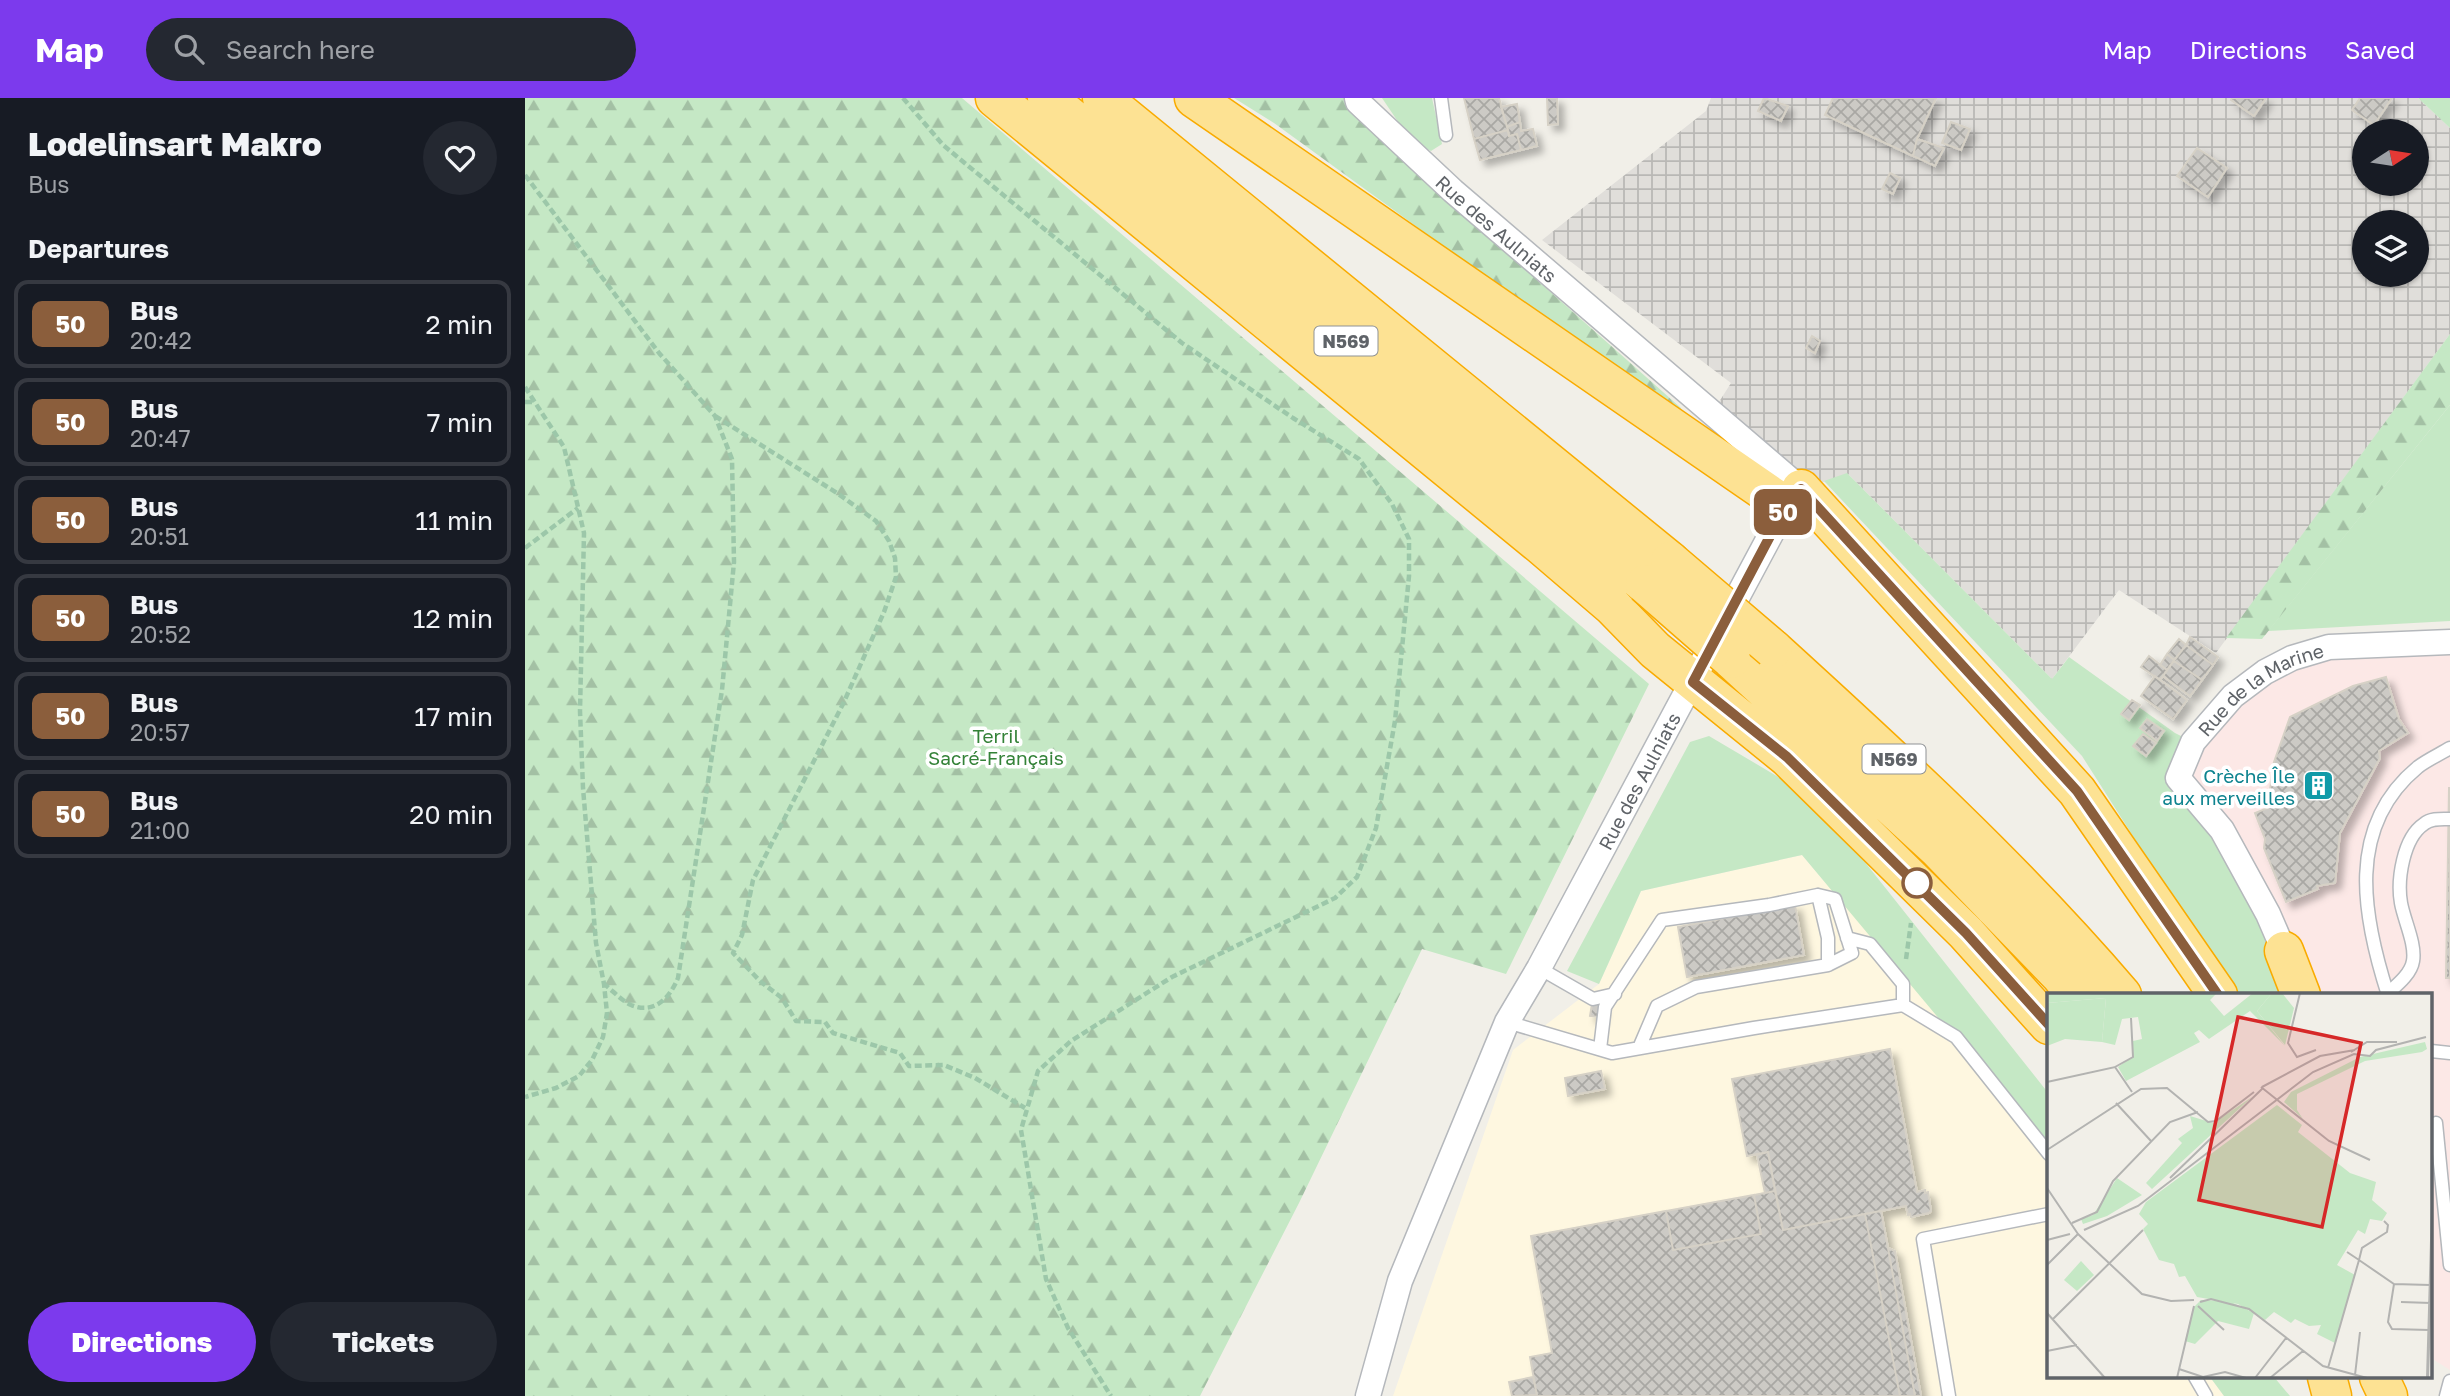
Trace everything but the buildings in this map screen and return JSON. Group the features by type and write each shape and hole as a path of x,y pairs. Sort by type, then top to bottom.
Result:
{"highway":[{"path":"995,98 1374,406 1612,606 1654,650 1787,757 1966,933 2047,1022"},
{"name":"N569","path":"1047,98 1657,572 1773,649 1897,762 2012,874 2120,993"},
{"name":"N569","path":"1102,98 1657,572 1731,659 1938,849 2074,993"},
{"path":"1194,98 1793,497 2077,791 2217,993"},
{"path":"2284,951 2300,993"},
{"path":"2379,1378 2388,1396"}],"street":[{"name":"Rue des Aulniats","path":"1357,98 1358,102 1453,191 1793,497 1539,968 1507,1022 1400,1281 1368,1396"},
{"name":"Rue de la Marine","path":"2284,951 2268,914 2222,830 2178,778 2193,742 2233,696 2265,672 2292,658 2329,647 2450,642"}],"lane":[{"path":"1441,98 1445,135"},
{"path":"2387,993 2371,934 2367,901 2368,850 2388,799 2419,767 2450,748"},
{"path":"2390,993 2413,964 2414,950 2401,900 2400,874 2406,851 2423,824 2435,819 2450,819"},
{"path":"1818,895 1828,938 1828,965"},
{"path":"1600,1049 1605,1007 1662,920 1769,905 1818,895 1835,899 1852,953 1828,965 1696,987 1657,1006 1639,1048"},
{"path":"1847,938 1870,944 1903,984 1903,1005"},
{"path":"1539,968 1593,999 1615,993"},
{"path":"1507,1022 1612,1053 1903,1005 1956,1037 2047,1151"},
{"path":"2439,1122 2450,1265"},
{"path":"1949,1396 1923,1239 2047,1214"},
{"path":"2196,1378 2206,1396"},
{"path":"2447,1396 2450,1381"}],"path":[{"path":"903,98 943,145 1182,343 1359,459 1391,504 1409,539 1409,576 1395,721 1376,828 1357,877 1335,898 1172,977 1071,1041 1038,1071 1025,1108 1021,1130 1046,1279 1068,1328 1111,1396"},
{"path":"525,175 659,353 715,416 837,493 876,521 892,550 896,577 884,612 843,704 753,880 742,935 733,953 761,982 782,998 796,1021 825,1022 833,1033 900,1054 909,1066 944,1065 975,1079 1025,1108"},
{"path":"525,387 564,447 584,533 580,711 583,788 596,943 607,1013 603,1037 592,1060 579,1076 556,1088 525,1097"},
{"path":"525,402 536,402"},
{"path":"604,984 631,1005 645,1006 659,1004 671,994 678,978 722,690 734,562 732,460 715,416"},
{"path":"525,548 578,508"},
{"path":"1903,984 1917,884"}],"shaded area":[{"path":"1711,98 2418,98 2450,128 2450,334 2216,653 2119,590 2052,679 1848,474 1801,489 1712,413 1731,383 1542,240 1706,111"},
{"path":"2415,643 2450,647 2450,1370 2433,1359 2433,993 2300,993 2168,762 2265,672"},
{"path":"1802,855 2047,1143 2047,1378 2211,1378 2224,1396 1393,1396 1513,1050 1599,984 1641,891"}],"green space":[{"name":"Terril Sacré-Français","path":"525,98 962,98 1649,684 1506,974 1422,949 1299,1203 1200,1396 525,1396"},
{"path":"1234,98 1353,98 1395,154 1681,408 1684,421 1274,123"},
{"path":"1382,98 1432,98 1442,144 1431,151 1411,141"},
{"path":"2418,98 2450,98 2450,128"},
{"path":"2450,334 2450,405 2262,639 2226,638"},
{"path":"2450,405 2450,621 2268,631"},
{"path":"1847,473 2052,679 2069,657 2175,733 2193,742 2178,779 2231,846 2300,993 2233,993 2082,756 1824,481"},
{"path":"1709,736 1814,798 2047,1091 2047,1156 1997,1088 1802,855 1641,891 1599,984 1567,971 1690,742"},
{"path":"2211,1378 2275,1378 2290,1396 2224,1396"}],"bus line":[{"name":"50","path":"2047,1023 1966,933 1787,757 1693,682 1786,506 1801,489 2077,791 2217,993"}],"place":[{"name":"Crèche Île aux merveilles","path":"2318,786"}]}
